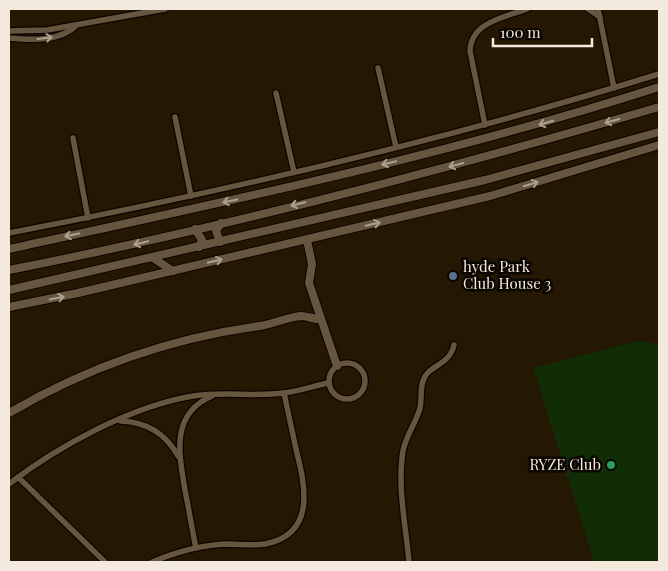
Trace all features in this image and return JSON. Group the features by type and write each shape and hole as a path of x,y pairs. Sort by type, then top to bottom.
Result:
{"street":[{"path":"9,31 47,30 165,9"},
{"path":"485,125 470,51 472,40 477,30 486,24 527,9"},
{"path":"588,9 600,17"},
{"path":"598,9 614,88"},
{"path":"9,38 33,40 63,36 77,25"},
{"path":"378,68 396,147"},
{"path":"9,233 191,196 294,172 485,125 659,74"},
{"path":"9,249 269,192 536,126 659,87"},
{"path":"276,93 294,172"},
{"path":"9,270 195,230 396,181 576,132 659,107"},
{"path":"570,116 576,132"},
{"path":"175,117 191,196"},
{"path":"9,290 485,180 659,132"},
{"path":"73,138 88,218"},
{"path":"631,141 634,153"},
{"path":"9,307 307,240 490,196 659,145"},
{"path":"485,180 490,196"},
{"path":"220,242 216,235 221,223"},
{"path":"195,230 202,240 199,247"},
{"path":"307,240 312,264 309,283 337,366"},
{"path":"153,258 172,271"},
{"path":"9,413 76,378 136,354 189,339 276,323 298,316 320,319"},
{"path":"409,562 402,472 404,448 420,408 424,378 432,369 446,361 454,344"},
{"path":"342,363 355,364 364,373 365,386 358,396 346,400 334,394 328,383 329,376 342,363"},
{"path":"9,484 68,446 119,421 167,402 218,393 284,393 328,383"},
{"path":"196,548 179,458 179,437 187,418 200,403 218,393"},
{"path":"152,562 196,548 224,544 264,544 283,536 298,522 306,492 284,393"},
{"path":"119,421 138,423 155,430 169,442 179,458"},
{"path":"18,477 105,562"}],"green space":[{"name":"RYZE Club","path":"637,341 659,344 659,562 594,562 533,368"}],"place":[{"name":"hyde Park Club House 3","path":"453,276"},
{"name":"RYZE Club","path":"611,465"}]}
